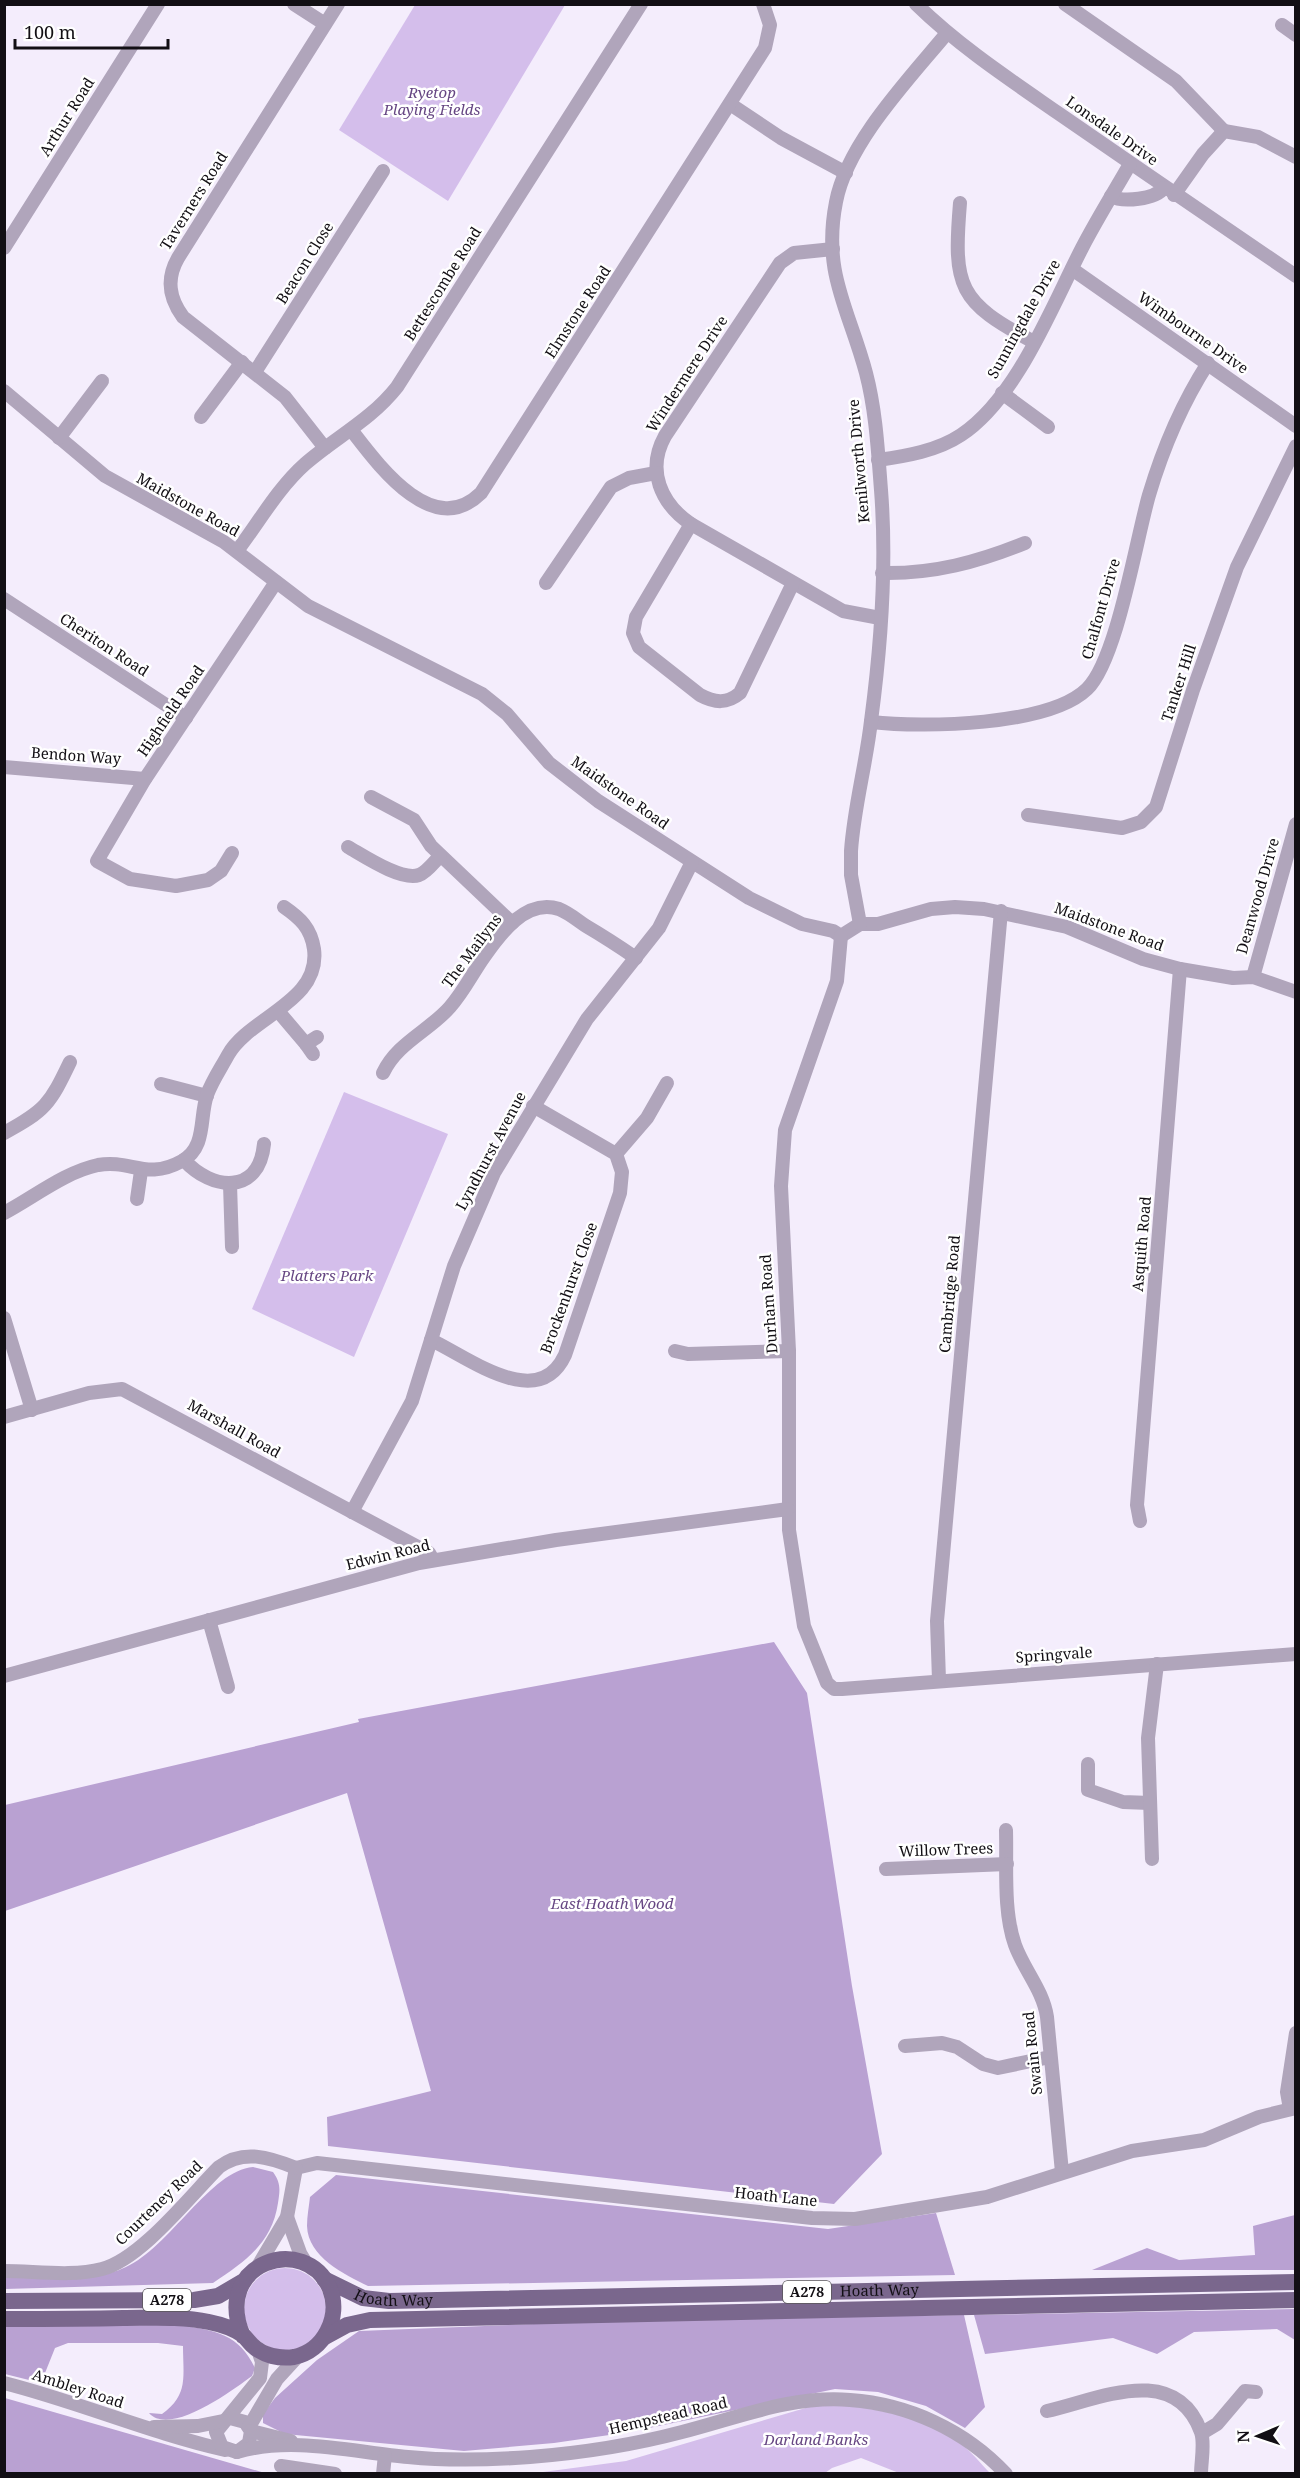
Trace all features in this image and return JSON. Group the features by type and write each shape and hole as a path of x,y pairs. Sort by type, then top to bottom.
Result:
{"main road":[{"path":"279,2260 306,2264 324,2279 330,2290 333,2310 325,2337 298,2356 278,2357 258,2350 243,2336 235,2308 242,2282 258,2266 279,2260"},
{"name":"Hoath Way","path":"324,2279 363,2298 389,2301 1296,2282"},
{"name":"A278","path":"4,2301 194,2300 218,2296 242,2282"},
{"name":"Hoath Way","path":"325,2337 347,2325 370,2320 1296,2300"},
{"name":"A278","path":"4,2319 191,2319 212,2322 243,2336"}],"street":[{"name":"Arthur Road","path":"4,248 158,4"},
{"path":"294,4 325,24"},
{"name":"Taverners Road","path":"325,448 295,407 255,372 183,317 173,302 171,276 178,258 338,4"},
{"name":"Bettescombe Road","path":"237,551 286,483 325,448 352,431 378,409 397,387 641,4"},
{"name":"Elmstone Road","path":"352,431 388,474 422,501 447,509 463,506 476,498 730,104 768,41 770,25 763,4"},
{"name":"Lonsdale Drive","path":"916,4 947,33 1130,164 1296,276"},
{"path":"1065,4 1176,81 1224,131 1258,137 1296,157"},
{"path":"1282,25 1296,35"},
{"name":"Kenilworth Drive","path":"860,924 851,875 851,851 871,722 880,618 882,514 878,460 866,374 837,290 832,249 836,200 846,173 879,117 947,33"},
{"path":"730,104 781,138 846,173"},
{"path":"1111,196 1119,200 1127,200 1169,191 1224,131"},
{"name":"Sunningdale Drive","path":"878,460 922,452 960,436 1002,393 1034,342 1130,164"},
{"name":"Beacon Close","path":"255,372 382,171"},
{"path":"960,203 958,269 966,294 984,312 1034,342"},
{"name":"Windermere Drive","path":"656,473 658,453 665,436 780,263 794,253 832,249"},
{"name":"Wimbourne Drive","path":"1072,268 1296,426"},
{"path":"201,417 242,362"},
{"name":"Chalfont Drive","path":"871,722 928,726 982,721 1057,707 1077,697 1092,684 1111,644 1144,515 1166,444 1178,414 1208,363"},
{"path":"59,438 102,381"},
{"name":"Maidstone Road","path":"4,391 113,481 203,529 237,551 319,612 482,694 500,706 529,742 564,776 692,862 777,913 841,936 860,924 878,924 940,908 971,907 1001,911 1067,927 1132,954 1180,969 1233,978 1253,977 1296,992"},
{"path":"1002,393 1048,427"},
{"name":"Tanker Hill","path":"1028,815 1122,828 1141,822 1156,807 1193,690 1236,567 1296,446"},
{"path":"546,583 611,487 629,478 656,473 665,498 676,513 691,524 850,615 880,618"},
{"path":"691,524 636,617 633,633 643,651 700,695 711,700 725,701 741,693 793,583"},
{"path":"882,573 922,573 954,568 1026,543"},
{"name":"Highfield Road","path":"232,853 220,871 208,880 176,886 130,879 97,861 145,779 276,582"},
{"name":"Cheriton Road","path":"4,599 186,718"},
{"name":"Bendon Way","path":"4,767 145,779"},
{"path":"371,797 414,820 440,856 512,923"},
{"name":"Deanwood Drive","path":"1253,977 1296,824"},
{"path":"348,847 396,872 411,876 422,874 440,856"},
{"name":"Lyndhurst Avenue","path":"352,1512 412,1401 454,1266 494,1173 587,1019 659,927 692,862"},
{"path":"4,1213 87,1168 116,1164 141,1171 156,1170 184,1160 200,1138 207,1096 238,1041 278,1011 305,985 314,963 310,933 292,907"},
{"name":"The Mailyns","path":"383,1073 398,1049 434,1025 447,1010 486,954 512,923 534,908 560,910 636,958"},
{"name":"Cambridge Road","path":"939,1680 936,1621 1001,911"},
{"name":"Durham Road","path":"824,1674 807,1634 800,1609 788,1509 789,1351 782,1230 783,1138 837,981 841,936"},
{"name":"Asquith Road","path":"1140,1521 1137,1504 1180,969"},
{"path":"278,1011 312,1045"},
{"path":"4,1133 42,1111 55,1093 70,1062"},
{"path":"156,1098 160,1080 207,1096"},
{"path":"533,1106 616,1154 647,1118 667,1083"},
{"path":"184,1160 212,1182 230,1184 255,1170 261,1162 264,1144"},
{"name":"Brockenhurst Close","path":"431,1340 517,1382 533,1381 555,1370 565,1355 620,1193 622,1172 616,1154"},
{"path":"141,1171 133,1201 150,1206"},
{"path":"230,1184 232,1247"},
{"path":"4,1318 32,1410"},
{"path":"675,1351 688,1354 789,1351"},
{"name":"Marshall Road","path":"4,1418 98,1391 122,1389 429,1553 433,1560"},
{"name":"Edwin Road","path":"4,1676 433,1560 556,1540 788,1509"},
{"path":"209,1620 228,1687"},
{"name":"Springvale","path":"824,1674 830,1687 834,1689 1296,1654"},
{"path":"1152,1859 1148,1738 1157,1664"},
{"path":"1088,1764 1088,1790 1123,1802 1150,1803"},
{"name":"Swain Road","path":"1005,1830 1010,1919 1015,1944 1045,2005 1062,2172"},
{"name":"Willow Trees","path":"886,1869 1007,1864"},
{"path":"1293,2109 1287,2092 1296,2033"},
{"path":"905,2046 942,2043 957,2047 983,2064 998,2068 1050,2057"},
{"name":"Hoath Lane","path":"296,2168 317,2163 833,2220 855,2219 1016,2190 1062,2172 1132,2151 1204,2140 1244,2122 1293,2109"},
{"name":"Courteney Road","path":"4,2271 89,2271 112,2266 139,2248 219,2167 233,2157 272,2159 296,2168"},
{"path":"258,2266 287,2217 296,2168"},
{"path":"287,2217 306,2264"},
{"path":"258,2350 262,2362 260,2378 227,2419 218,2426 217,2438 231,2451 249,2443 250,2429 277,2379 298,2356"},
{"name":"Ambley Road","path":"4,2383 44,2393 140,2427 231,2451"},
{"path":"1047,2411 1134,2389 1164,2392 1186,2407 1202,2433 1202,2474"},
{"path":"1202,2433 1217,2424 1245,2391 1256,2392"},
{"name":"Hempstead Road","path":"231,2451 267,2446 316,2447 385,2455 463,2460 564,2454 680,2433 785,2404 831,2398 872,2403 923,2416 977,2447 1005,2474"},
{"path":"140,2427 198,2426 238,2418 250,2429"},
{"name":"Hempstead Road","path":"250,2429 316,2447"},
{"path":"383,2474 385,2455"},
{"path":"281,2466 334,2474"}],"green space":[{"name":"Ryetop Playing Fields","path":"415,5 565,5 448,201 339,130"},
{"name":"Platters Park","path":"344,1092 448,1134 354,1357 252,1309"},
{"name":"East Hoath Wood","path":"774,1642 807,1693 852,1986 882,2154 834,2204 328,2146 327,2117 431,2091 347,1793 5,1911 5,1805 359,1722 358,1719"},
{"path":"253,2167 273,2172 277,2180 279,2194 275,2217 256,2250 213,2283 5,2289 4,2277 82,2278 126,2267 158,2244 221,2181 237,2171"},
{"path":"336,2175 828,2229 936,2213 955,2275 368,2286 329,2263 320,2255 309,2237 307,2222 310,2197"},
{"path":"1295,2215 1295,2270 1092,2270 1147,2248 1179,2260 1255,2255 1253,2226"},
{"path":"285,2268 301,2271 314,2280 323,2293 326,2309 323,2325 314,2338 301,2347 285,2350 269,2347 256,2338 247,2325 244,2309 247,2293 256,2280 269,2271"},
{"path":"1295,2309 1295,2340 1277,2329 1194,2332 1157,2354 1113,2338 985,2354 974,2315"},
{"path":"964,2315 985,2407 965,2428 926,2406 878,2392 835,2389 630,2432 554,2443 464,2451 285,2434 263,2423 263,2414 275,2398 317,2360 359,2331 662,2319"},
{"path":"181,2325 216,2332 234,2341 249,2357 255,2368 252,2376 231,2391 186,2416 159,2419 149,2413 162,2414 177,2400 183,2384 183,2346 158,2343 68,2343 55,2348 41,2383 5,2374 4,2326"},
{"path":"5,2398 265,2473 5,2473"},
{"name":"Darland Banks","path":"819,2404 875,2410 928,2425 961,2444 990,2473 899,2473 861,2458 832,2468 825,2473 528,2474 626,2461"}]}
